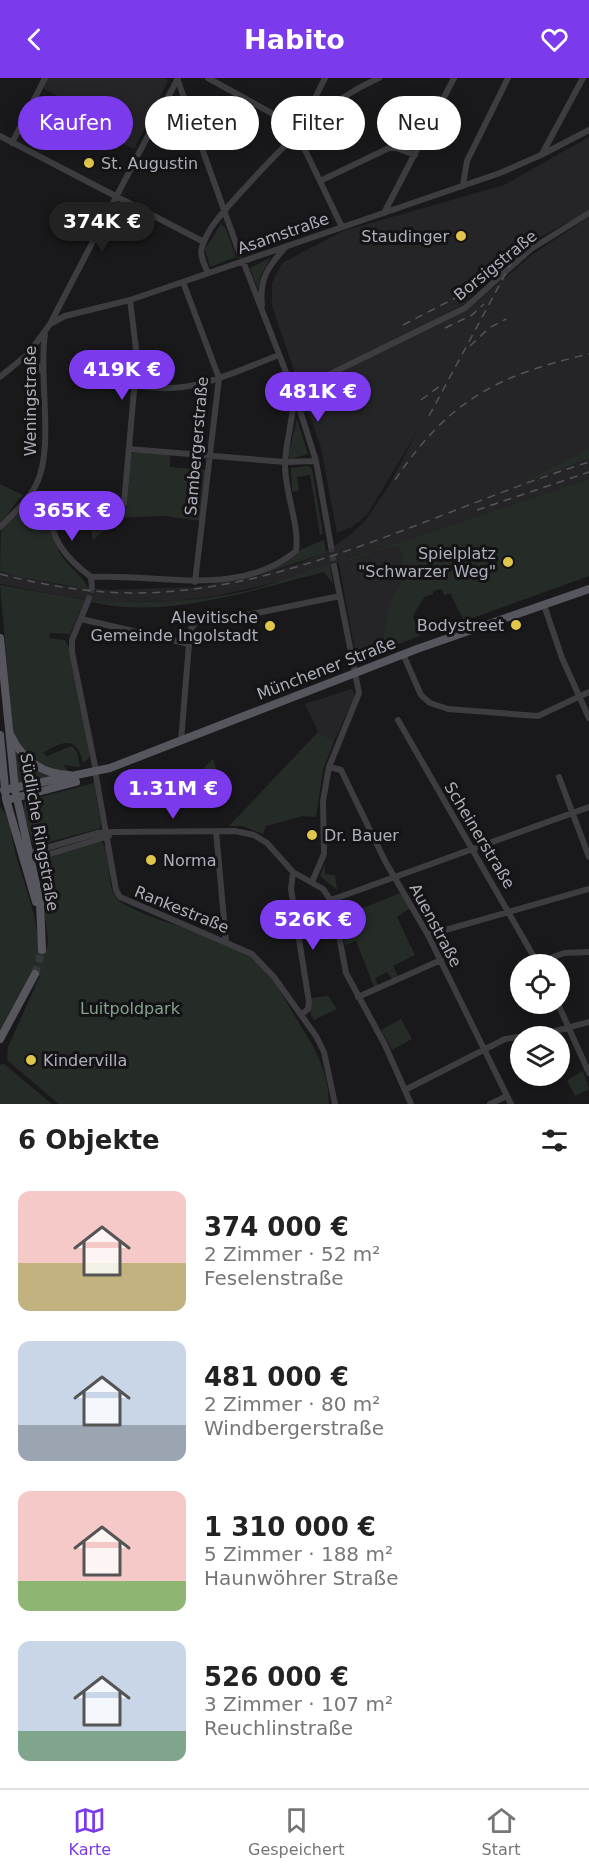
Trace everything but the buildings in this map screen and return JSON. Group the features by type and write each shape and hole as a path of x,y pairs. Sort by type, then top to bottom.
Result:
{"main road":[{"name":"Münchener Straße","path":"7,794 96,773 403,654 589,589"},
{"name":"Südliche Ringstraße","path":"0,638 7,794 40,902 42,950"},
{"path":"0,724 7,794"},
{"path":"4,733 32,764 59,774 83,775"},
{"name":"Münchener Straße","path":"7,794 96,773"},
{"path":"0,1039 35,974"}],"street":[{"path":"12,143 45,78"},
{"path":"0,377 28,354 45,333 178,78"},
{"path":"178,78 223,212 294,393 316,461 331,546"},
{"path":"208,78 271,113"},
{"path":"316,96 325,78"},
{"path":"346,96 379,78"},
{"path":"384,213 454,78"},
{"path":"464,185 467,161 508,78"},
{"path":"541,155 583,78"},
{"name":"Asamstraße","path":"50,324 64,316 130,300 208,273 241,258 287,246 464,185 541,155 589,130"},
{"path":"0,136 204,242"},
{"path":"322,180 389,148 396,148 415,155"},
{"path":"208,273 202,256 204,242 223,212 280,150"},
{"path":"307,150 342,227"},
{"name":"Borsigstraße","path":"318,380 465,308 531,249 589,213"},
{"path":"263,315 261,290 266,271 287,246"},
{"name":"Sambergerstraße","path":"183,282 219,378 212,456 195,582"},
{"path":"64,316 65,297"},
{"path":"31,493 54,502 124,504 136,385 137,342 130,300"},
{"name":"Weningstraße","path":"0,526 31,493 42,471 45,454 42,372 45,333"},
{"path":"28,354 42,372"},
{"path":"136,385 173,390 219,378 279,355"},
{"path":"54,502 52,525 56,539 72,561 91,577 195,582 253,572 271,566 296,550 297,538 289,502 285,462 294,411 294,393"},
{"path":"129,448 285,462 316,461"},
{"path":"312,882 324,854 323,801 329,767 359,693 334,566"},
{"path":"91,577 92,587"},
{"path":"181,741 189,644 191,629 196,622 252,614 340,596"},
{"path":"88,602 72,640 72,652 96,773"},
{"path":"544,605 589,718"},
{"path":"81,619 189,644"},
{"path":"403,654 417,689 425,699 441,708 532,717 544,714 589,692"},
{"name":"Scheinerstraße","path":"398,720 473,847 532,954"},
{"name":"Auenstraße","path":"329,767 341,771 393,876 441,960 511,1104"},
{"name":"Rankestraße","path":"96,773 116,890 120,897 252,954 274,977 302,1014 324,1052 335,1104"},
{"path":"559,777 589,857"},
{"path":"331,900 589,807"},
{"path":"216,831 226,942"},
{"path":"28,860 107,834 216,831 243,832 257,836 293,872 326,891 331,900 341,957 358,997 385,1045 411,1104"},
{"path":"293,872 291,889 309,1002 308,1009 302,1014"},
{"path":"428,935 589,889"},
{"path":"562,954 589,952"},
{"path":"358,997 441,960"},
{"path":"589,1022 570,1027 589,1072"},
{"path":"405,1090 510,1038"},
{"path":"490,1104 507,1096"}],"shaded area":[{"path":"48,78 165,78 168,81 160,96 145,96 145,127 134,149 133,96 58,96 42,88"},
{"path":"589,137 589,211 516,250 464,304 399,339 394,331 399,340 467,310 533,254 589,217 589,479 286,580 216,596 175,601 111,602 73,598 0,584 0,572 61,585 110,590 194,587 257,576 300,563 322,554 350,535 365,521 388,487 418,430 367,515 352,527 337,533 321,448 272,306 272,283 282,263 343,231 504,185"},
{"path":"395,546 400,549 406,569 404,583 390,605 382,650 361,656 355,651 339,564"},
{"path":"351,689 354,691 354,698 334,741 318,732 305,704"}],"green space":[{"path":"221,224 226,229 236,257 210,267 205,249"},
{"path":"271,257 261,275 258,289 250,268"},
{"path":"297,419 308,454 291,459 288,456"},
{"path":"589,449 589,458 516,486"},
{"path":"136,452 170,455 170,467 206,470 201,521 164,516 111,518 106,522 107,528 93,540 89,519 92,518 92,509 119,510 127,507 131,454"},
{"path":"308,466 312,469 323,534 320,535 310,475 297,477 299,491 292,492 291,468"},
{"path":"589,479 589,576 464,621 450,593 444,595 442,589 433,591 433,594 424,597 413,616 420,636 382,650 389,607 404,577 405,571 400,549 395,546 339,564 339,562"},
{"path":"0,484 23,495 0,522"},
{"path":"31,497 49,504 51,530 56,545 64,559 83,579 88,589 15,576 0,571 1,529"},
{"path":"324,540 326,552 257,576 288,561 302,549"},
{"path":"330,564 333,584 324,572 239,594 178,605 119,607 91,602 92,600 172,601 231,594"},
{"path":"0,585 85,600 70,634 50,633 49,638 65,640 71,652 91,756 83,763 77,748 68,743 43,753 47,756 72,746 77,752 80,767 63,765 69,772 60,771 32,760 13,733"},
{"path":"318,732 334,741 323,770 316,817 303,816 266,826 263,834 242,826 229,826"},
{"path":"13,746 58,778 17,785"},
{"path":"213,759 216,769 210,776 200,774 199,772"},
{"path":"94,783 101,825 99,829 33,846 23,809 25,801"},
{"name":"Luitpoldpark","path":"0,807 9,824 15,853 31,903 38,949 47,950 48,940 38,864 59,851 101,841 108,855 114,895 119,901 151,916 220,940 251,957 266,971 316,1051 327,1082 329,1104 59,1104 9,1062 8,1047 40,976 31,972 0,1030"},
{"path":"325,864 325,874 335,875 337,890 320,876"},
{"path":"400,893 410,908 397,917 415,955 393,966 398,976 392,979 387,972 375,978 378,985 374,987 356,941 345,945 341,917"},
{"path":"328,996 337,1009 314,1020 310,1013 312,998"},
{"path":"401,1019 412,1039 392,1050 381,1030"},
{"path":"4,1064 52,1104 0,1104 0,1065"},
{"path":"583,1071 589,1089 575,1096 570,1086 570,1078"}],"tunnel":[{"path":"331,546 334,566"},
{"path":"88,601 92,587"},
{"path":"35,974 42,950"}],"railway":[{"path":"429,416 515,256 531,238"},
{"path":"403,325 490,280 505,268"},
{"path":"445,328 472,315 484,304"},
{"path":"470,346 489,328 506,319"},
{"path":"395,480 435,430 477,395 527,371 589,354"},
{"path":"421,400 440,386"},
{"path":"0,574 65,588 131,593 176,591 228,584 280,572 332,556 589,462"},
{"path":"477,510 589,472"}],"place":[{"name":"St. Augustin","path":"89,163"},
{"name":"Staudinger","path":"461,236"},
{"name":"Spielplatz \"Schwarzer Weg\"","path":"508,562"},
{"name":"Bodystreet","path":"516,625"},
{"name":"Alevitische Gemeinde Ingolstadt","path":"270,626"},
{"name":"Dr. Bauer","path":"312,835"},
{"name":"Norma","path":"151,860"},
{"name":"Kindervilla","path":"31,1060"}]}
